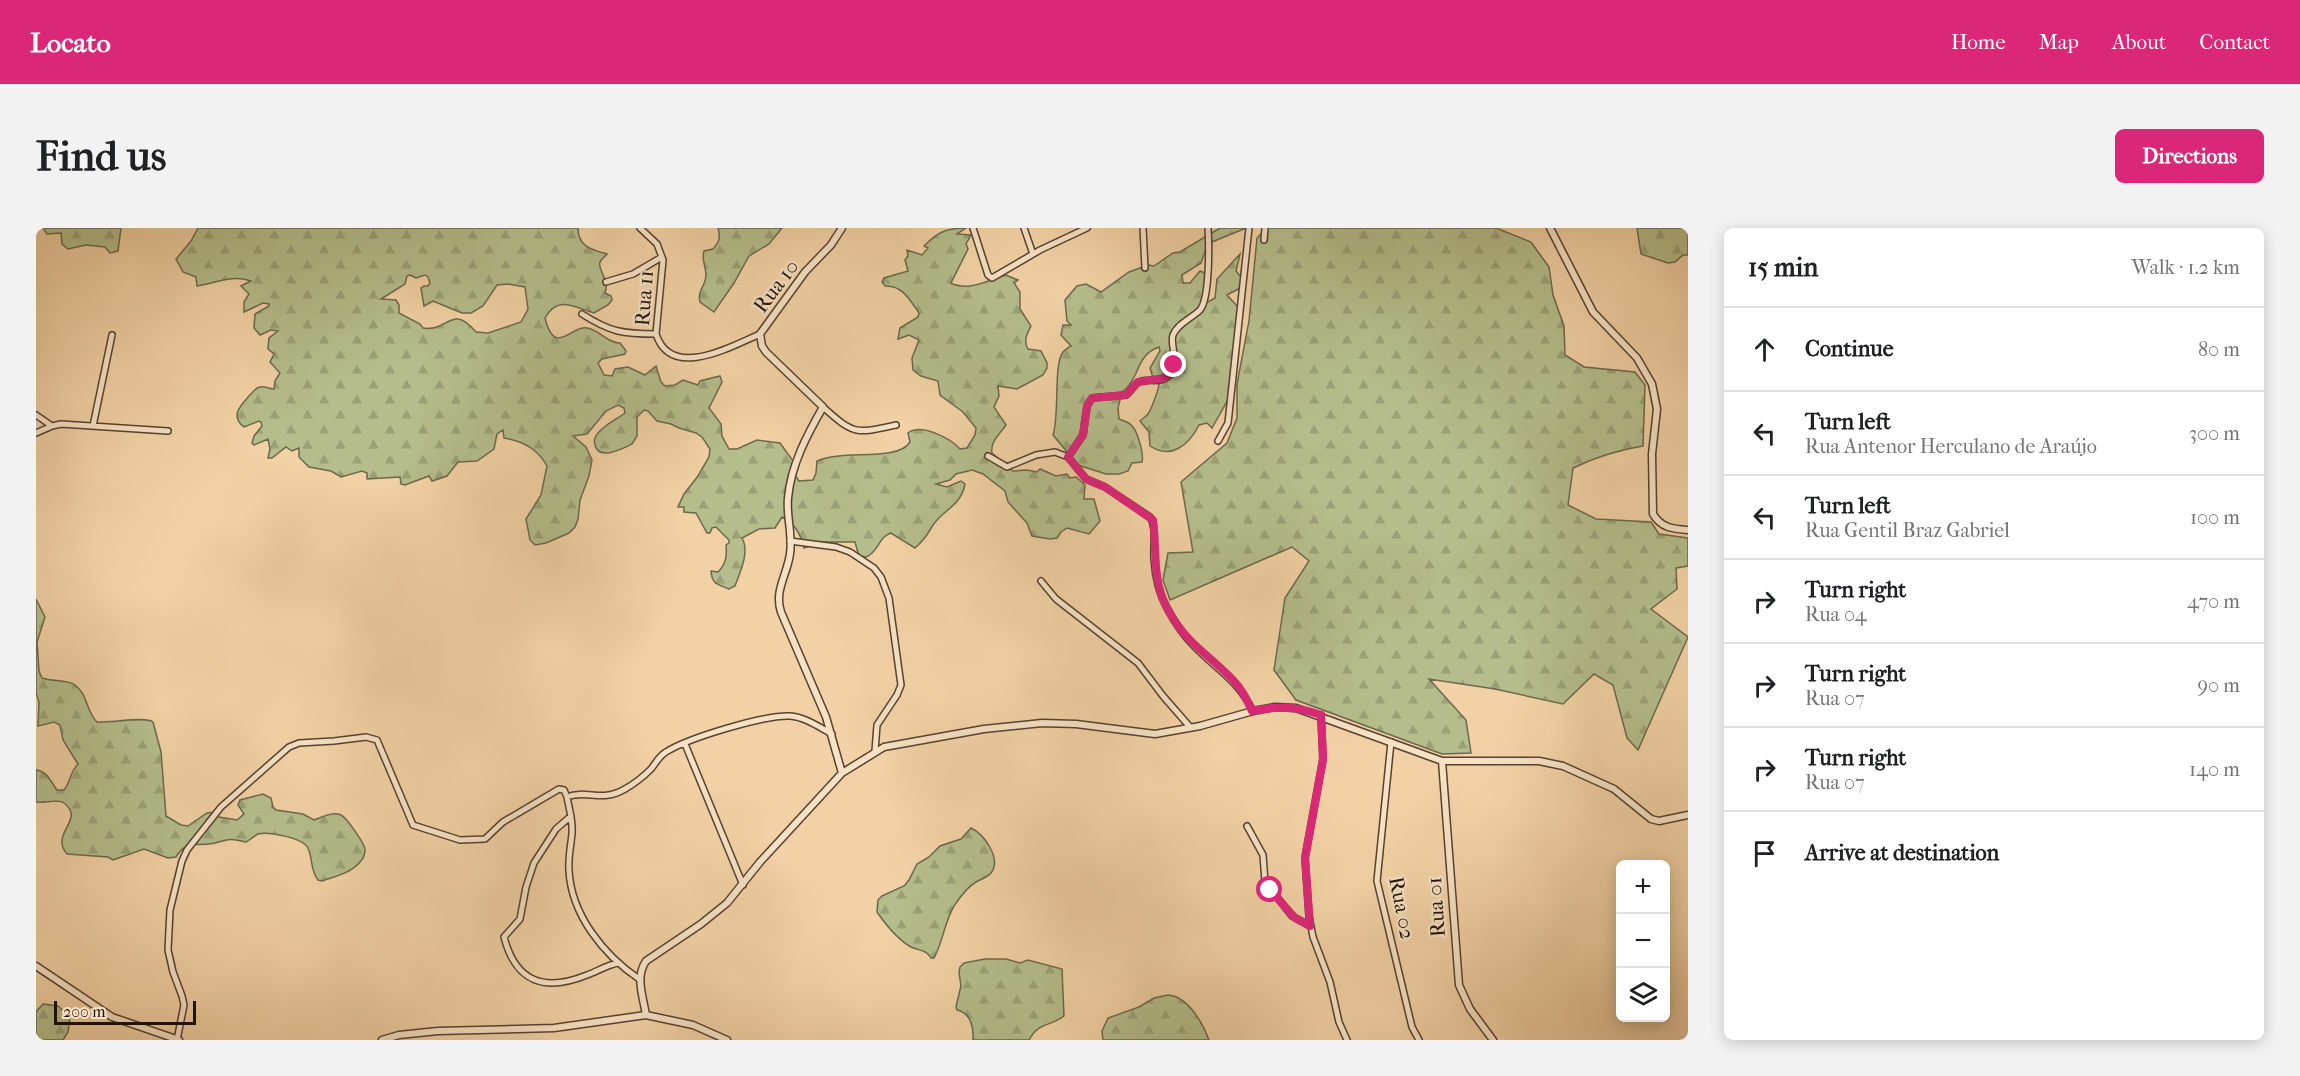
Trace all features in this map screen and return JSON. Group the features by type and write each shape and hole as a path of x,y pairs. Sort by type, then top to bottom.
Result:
{"street":[{"name":"Rua 11","path":"640,228 657,244 662,257 656,334 659,343"},
{"name":"Rua 10","path":"659,343 669,352 694,359 705,357 760,334 805,272 831,245 842,228"},
{"path":"973,228 988,275 995,278 1033,254 1087,228"},
{"path":"1024,228 1033,254"},
{"path":"1143,228 1145,268"},
{"path":"1068,457 1083,435 1087,406 1092,398 1126,395 1138,382 1162,380 1168,376 1176,358 1172,339 1174,332 1199,310 1204,300 1209,253 1208,228"},
{"path":"1218,441 1228,423 1249,228"},
{"path":"1264,240 1265,228"},
{"path":"1550,228 1593,312 1637,358 1652,384 1657,409 1652,454 1653,514 1657,522 1675,530 1688,530"},
{"path":"606,282 633,274 662,257"},
{"path":"582,314 603,327 621,332 656,334"},
{"path":"760,334 766,352 823,407 850,429 865,432 896,425"},
{"path":"93,426 112,335"},
{"path":"823,407 794,466 788,497 790,554 779,591 779,606 826,717 842,773"},
{"path":"36,415 52,426"},
{"path":"36,433 61,424 168,431"},
{"path":"988,456 1008,467 1036,455 1055,452 1068,457 1086,479 1105,487 1153,520 1154,562 1157,580 1166,606 1189,641 1233,680 1244,694 1252,711"},
{"path":"790,541 826,545 850,552 874,568 886,588 901,685 877,725 875,751"},
{"path":"1041,581 1056,599 1138,663 1162,696 1190,727"},
{"path":"646,1015 639,979 646,961 702,924 727,903 760,862 842,773 875,751 893,744 984,729 1042,723 1076,724 1155,734 1252,711 1284,706 1321,715 1442,761 1552,762 1604,783 1651,819 1659,821 1688,815"},
{"path":"1321,715 1323,759 1305,858 1310,926 1330,982 1339,1022 1347,1040"},
{"path":"567,797 579,794 600,797 626,789 645,774 666,752 720,730 791,716 801,718 832,734"},
{"path":"36,966 112,1017 178,1040 184,1005 168,950 170,910 182,861 187,850 221,807 289,747 299,743 366,737 377,740 413,825 460,840 488,837 503,822 558,789 564,790 571,816 572,833 568,855 569,874 575,898 593,934 605,950 639,979"},
{"name":"Rua 02","path":"1391,742 1377,881 1412,1027 1419,1040"},
{"path":"685,744 743,885"},
{"name":"Rua 01","path":"1442,761 1459,985 1470,1009 1493,1040"},
{"path":"571,816 556,828 534,863 519,919 504,936 508,950 521,972 530,979 556,984 572,981 618,963"},
{"path":"1247,826 1263,855 1265,882 1295,918 1310,926"},
{"path":"382,1040 399,1035 438,1031 554,1028 646,1015 693,1025 727,1040"}],"green space":[{"path":"43,228 121,228 118,251 110,253 105,247 86,245 68,249 62,244 61,233 47,234"},
{"path":"198,228 578,228 583,244 607,254 600,265 606,284 605,293 611,296 612,300 594,313 567,305 555,307 545,318 554,336 564,337 581,328 587,328 611,341 620,343 626,351 625,354 602,359 598,363 604,375 612,376 615,369 628,367 645,375 656,366 661,382 665,386 675,385 683,380 698,385 700,381 720,376 722,382 709,408 721,424 722,436 729,449 737,449 757,440 780,443 793,461 795,475 799,481 813,480 817,461 840,456 882,454 904,448 910,442 908,433 914,430 935,433 960,449 967,448 975,435 976,428 963,412 940,395 938,381 921,376 913,370 912,358 919,340 909,335 898,339 900,328 918,317 919,313 901,291 885,286 882,282 884,278 908,271 905,260 908,256 907,250 922,255 928,248 924,246 938,234 948,230 966,228 957,234 971,235 966,244 968,249 951,283 971,286 1006,275 1018,280 1014,283 1020,292 1020,309 1031,326 1026,338 1028,349 1041,351 1047,363 1043,375 1017,389 998,386 999,396 994,407 1006,425 994,441 992,453 1013,471 1037,472 1040,469 1056,476 1067,474 1070,478 1076,477 1085,485 1084,499 1094,499 1100,521 1089,534 1067,528 1057,538 1032,536 1027,523 1008,502 1005,491 983,474 972,470 956,474 950,480 936,484 947,487 961,481 965,484 960,497 937,520 915,548 891,533 883,538 874,552 866,557 859,556 855,542 822,542 804,548 797,530 782,517 775,528 759,529 742,538 745,549 743,562 735,586 729,589 714,582 711,571 718,572 723,566 729,540 716,527 707,533 696,513 684,512 684,507 678,507 709,457 710,449 702,437 696,433 657,421 648,411 644,410 637,417 637,436 632,444 623,449 601,452 597,450 594,441 602,429 625,413 624,408 618,405 606,411 587,434 573,436 586,447 592,460 575,527 569,533 535,545 530,540 526,519 541,495 547,466 529,447 504,438 503,430 497,434 494,449 477,461 458,462 447,476 432,481 429,476 405,485 401,484 400,477 367,479 367,473 362,471 341,477 331,471 309,467 299,457 299,448 292,451 286,447 272,458 268,458 270,449 268,439 254,445 252,443 254,436 262,426 261,422 244,427 237,415 242,404 257,388 274,389 275,381 280,373 270,362 274,354 268,349 269,338 278,331 271,330 260,335 254,328 255,314 269,304 263,303 244,312 244,302 249,294 241,286 251,281 245,279 231,279 197,286 196,277 183,272 176,259 191,241","holes":["425,275 430,283 421,288 424,306 433,301 462,313 471,313 483,306 497,285 508,284 525,287 528,309 521,322 488,333 476,332 468,324 455,319 432,328 423,328 420,324 399,313 396,300 381,299 405,284 407,276 416,278"]},
{"path":"718,228 782,228 769,244 749,256 714,312 700,302 699,298 706,275 704,251 713,249 717,244"},
{"path":"1220,228 1246,228 1212,242 1206,248 1201,263 1182,275 1183,283 1190,283 1200,271 1207,274 1206,303 1215,298 1217,279 1240,254 1236,271 1242,278 1242,287 1227,295 1238,307 1230,396 1212,428 1207,423 1199,425 1185,444 1172,451 1158,450 1150,446 1149,432 1140,421 1149,412 1159,385 1150,368 1160,351 1159,347 1146,355 1132,380 1122,392 1118,408 1119,419 1130,424 1137,434 1142,462 1132,463 1128,471 1119,474 1106,474 1078,465 1053,435 1058,368 1063,352 1071,346 1061,335 1063,325 1071,325 1067,321 1065,300 1077,286 1086,284 1101,292 1129,272 1148,265 1154,266"},
{"path":"1267,228 1496,228 1531,242 1549,267 1553,295 1564,326 1565,355 1584,367 1635,372 1645,385 1643,446 1607,454 1573,468 1568,505 1596,519 1651,522 1659,534 1688,538 1688,566 1676,568 1677,589 1651,609 1688,637 1638,750 1627,738 1613,685 1594,674 1563,704 1495,689 1429,679 1466,720 1471,753 1442,754 1296,700 1274,670 1285,598 1309,561 1292,547 1170,600 1163,580 1168,553 1193,552 1181,482 1227,443 1237,418 1237,384 1249,321 1257,238"},
{"path":"1637,228 1688,228 1688,255 1683,255 1675,262 1668,263 1641,254"},
{"path":"36,599 45,617 37,642 39,671 42,678 75,685 82,693 97,722 149,720 153,722 161,752 166,816 181,825 188,826 207,813 215,812 219,817 237,820 244,814 238,805 240,800 263,794 271,798 276,810 303,814 314,820 331,814 344,817 364,846 365,853 361,861 343,874 322,881 318,880 310,852 305,844 285,836 263,833 246,842 229,839 209,844 190,845 183,848 176,857 168,858 144,849 113,860 108,857 67,854 62,840 70,821 70,809 61,802 36,802 36,770 46,775 57,790 64,790 78,764 63,740 60,725 54,722 38,726"},
{"path":"971,828 986,841 993,854 994,867 990,874 964,892 956,903 937,952 934,958 931,958 925,952 906,944 892,931 877,912 878,900 904,886 917,864 929,857 940,846 961,839"},
{"path":"985,959 1006,959 1020,963 1028,960 1062,969 1064,1016 1040,1027 1029,1040 973,1040 971,1022 966,1014 957,1010 956,1007 961,986 959,973 964,963"},
{"path":"1168,995 1188,1005 1199,1019 1209,1040 1103,1040 1102,1031 1108,1018 1139,1007 1154,998"},
{"path":"43,1004 58,1006 70,1017 68,1032 63,1040 36,1040 36,1012"}],"route":[{"path":"1174,365 1168,376 1162,380 1138,382 1126,395 1092,398 1087,406 1083,435 1068,457 1086,479 1105,487 1153,520 1154,562 1161,595 1166,606 1184,635 1233,680 1244,694 1252,711 1284,706 1321,715 1323,759 1305,858 1310,926 1295,918 1270,890"}]}
